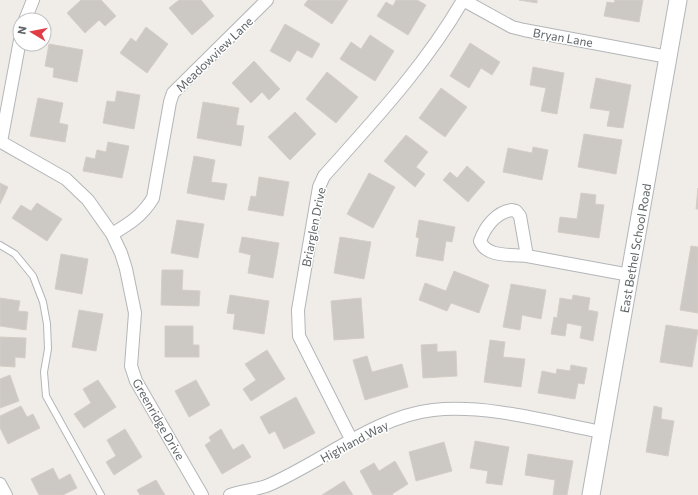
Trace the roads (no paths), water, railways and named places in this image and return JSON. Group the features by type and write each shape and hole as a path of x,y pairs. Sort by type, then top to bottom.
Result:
{"street":[{"path":"28,12 33,0"},
{"name":"Meadowview Lane","path":"112,234 132,223 144,212 153,198 170,102 173,93 267,0"},
{"name":"Bryan Lane","path":"463,0 512,27 668,56"},
{"name":"Briarglen Drive","path":"352,441 300,336 298,310 320,187 324,176 406,84 449,24 463,0"},
{"name":"East Bethel School Road","path":"591,495 678,0"},
{"name":"Greenridge Drive","path":"18,52 1,142 66,179 88,200 112,234 121,253 126,269 135,313 131,366 136,381 202,495"},
{"path":"527,256 630,275"},
{"name":"Highland Way","path":"230,495 270,485 389,422 432,410 460,408 481,410 602,432"},
{"path":"0,484 6,495"}],"lane":[{"path":"0,245 15,254 33,276 43,302 47,324 48,349 44,372 46,396 100,495"}]}
